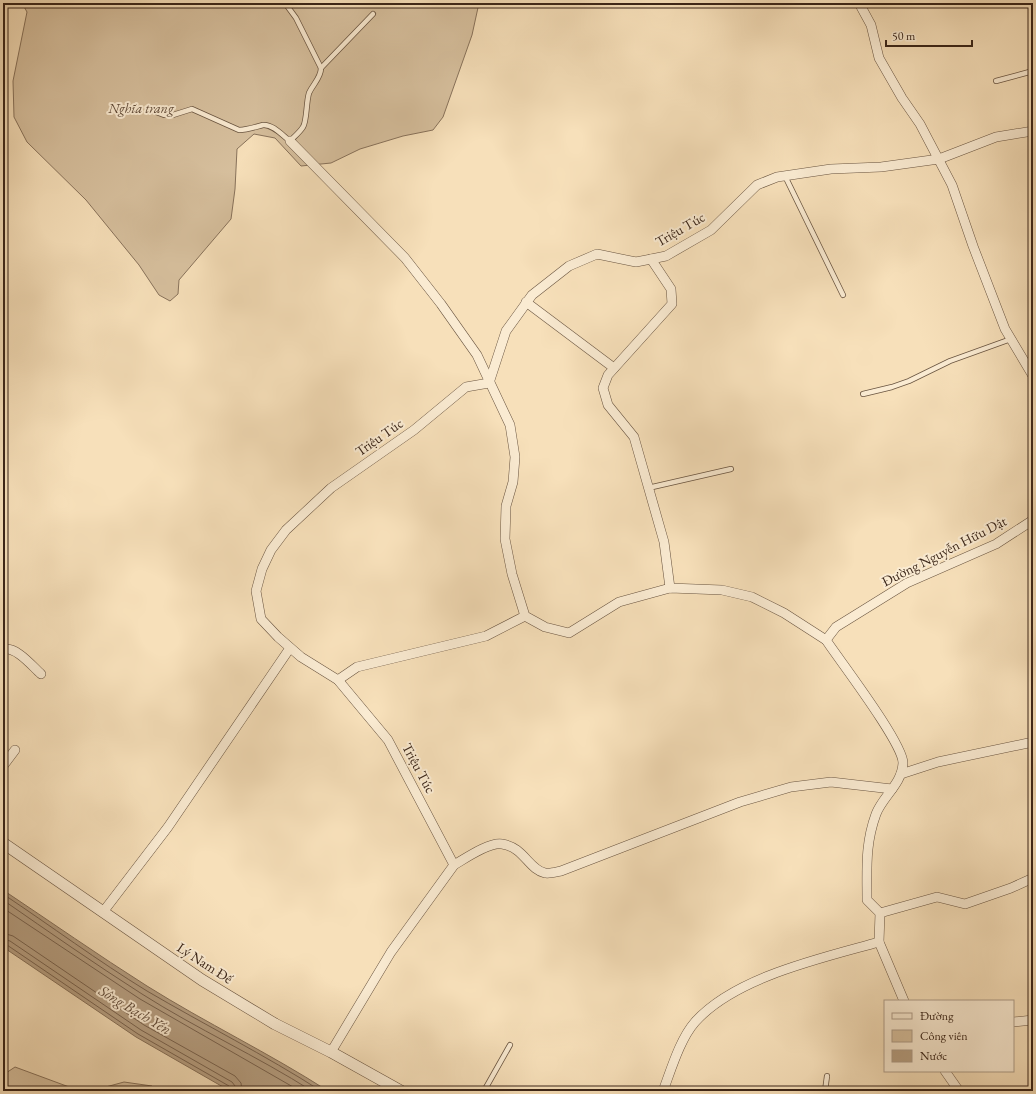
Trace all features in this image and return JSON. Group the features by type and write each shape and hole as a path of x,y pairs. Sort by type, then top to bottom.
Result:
{"street":[{"path":"860,3 871,25 879,58 902,98 920,124 952,184 973,246 1005,329 1033,376"},
{"name":"Triệu Túc","path":"454,865 388,740 338,680 290,648 261,619 256,591 271,550 286,530 331,488 414,430 456,393 466,387 489,382 506,331 526,302 532,295 569,266 597,254 636,262 666,256 711,230 757,185 785,176 831,170 881,167 939,160 996,137 1033,131"},
{"path":"290,141 405,258 441,304 477,355 510,425 515,457 513,482 506,506 505,539 512,574 525,616 545,627 569,632 619,602 670,588 722,590 752,597 784,613 826,640 891,734 903,762 901,774 877,812 866,848 867,900 880,913 879,942 904,1000"},
{"path":"651,259 671,289 672,304 608,375 603,388 608,405 634,437 664,542 670,588"},
{"path":"526,302 614,368"},
{"name":"Đường Nguyễn Hữu Dật","path":"826,640 836,627 907,583 996,544 1033,520"},
{"path":"338,680 358,667 486,636 525,616"},
{"path":"3,649 8,648 14,651 41,674"},
{"path":"103,912 168,827 290,648"},
{"path":"901,774 938,762 1033,742"},
{"path":"3,766 15,750"},
{"path":"331,1052 391,952 454,865 484,848 502,844 521,852 534,867 545,874 561,871 740,802 791,787 831,782 892,789"},
{"name":"Lý Nam Đế","path":"3,844 202,980 274,1024 331,1052 401,1091"},
{"path":"880,913 937,897 965,904 1011,888 1033,878"},
{"path":"663,1091 680,1047 694,1023 707,1010 727,996 743,987 814,960 879,942"},
{"path":"1014,1022 1033,1020"},
{"path":"947,1072 959,1091"}],"lane":[{"path":"148,109 164,115 173,115 192,109 239,130 246,130 265,125 274,128 290,141 303,128 309,93 321,73 321,68 296,18 285,3"},
{"path":"321,68 373,14"},
{"path":"996,81 1033,71"},
{"path":"785,176 843,295"},
{"path":"863,394 909,381 950,361 1011,339"},
{"path":"648,488 731,468"},
{"path":"484,1091 510,1046"},
{"path":"825,1091 827,1076"}],"green space":[{"name":"Nghĩa trang","path":"22,3 479,3 472,35 443,117 433,130 403,136 360,149 331,163 301,166 275,138 254,134 237,149 235,189 231,219 179,280 178,294 170,301 159,295 139,265 86,200 27,142 14,117 13,81 27,12"},
{"path":"15,1067 80,1091 3,1091 3,1075"},
{"path":"124,1082 152,1086 156,1091 91,1091"}],"water":[{"name":"Sông Bạch Yến","path":"3,890 147,986 328,1091 230,1091 136,1037 3,947"}]}
